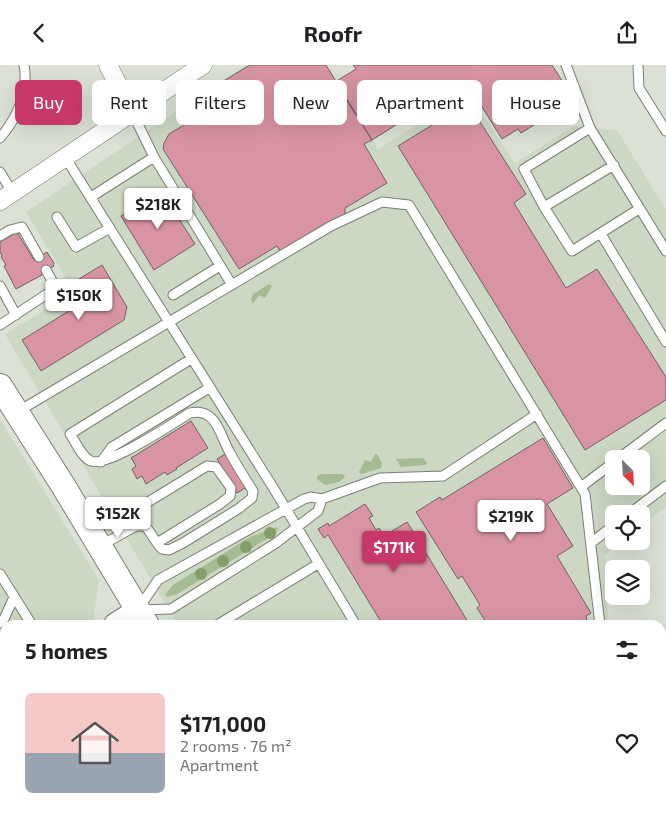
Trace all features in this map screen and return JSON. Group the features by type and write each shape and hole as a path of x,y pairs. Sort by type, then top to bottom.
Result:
{"main road":[{"path":"0,386 100,546 142,618"}],"street":[{"path":"108,65 116,80"},
{"path":"166,89 203,65"},
{"path":"6,197 113,125"}],"lane":[{"path":"0,138 16,118 19,109 25,87 26,72 24,65"},
{"path":"566,65 590,129 666,251"},
{"path":"638,65 639,88 666,131"},
{"path":"138,125 154,157 232,285"},
{"path":"590,129 524,169 544,207 572,251 639,209"},
{"path":"65,157 353,620"},
{"path":"91,197 154,157"},
{"path":"544,207 614,165"},
{"path":"0,172 6,197"},
{"path":"18,413 331,227 382,202 409,205 585,494 599,620"},
{"path":"57,217 76,247 110,228"},
{"path":"0,237 10,230 22,227 39,257"},
{"path":"601,234 666,342"},
{"path":"173,295 220,266"},
{"path":"0,325 56,288 46,270"},
{"path":"0,286 16,315"},
{"path":"135,510 162,549 169,549 183,543 238,509 252,498 253,491 229,451 222,432 210,416 197,411 190,413 117,456 101,462 91,461 84,455 70,434 191,359"},
{"path":"101,462 112,447 209,388"},
{"path":"142,618 158,580 285,509 311,497 322,499 380,478 443,476 537,414"},
{"path":"630,450 666,423"},
{"path":"84,520 108,520 120,517 135,510 207,466 216,467 231,488 230,496 157,543"},
{"path":"581,487 605,469"},
{"path":"641,505 666,486"},
{"path":"142,618 171,609 276,543 318,511 322,499"},
{"path":"100,546 131,528 146,526"},
{"path":"591,543 605,532"},
{"path":"225,620 318,564"},
{"path":"0,574 29,620"},
{"path":"3,620 14,597"}],"shaded area":[{"path":"246,65 326,65 335,80 274,80 274,125 347,125 347,99 357,115 357,125 363,125 378,149 417,125 482,125 482,114 515,163 574,126 617,130 666,210 666,507 650,519 650,505 605,505 605,550 611,550 605,555 605,605 607,605 608,620 175,620 5,334 74,292 26,212 156,125 166,125 166,118 176,112 176,125 264,125 264,80 224,80"},
{"path":"0,419 99,580 93,620 0,620"}],"green space":[{"path":"269,284 272,286 265,298 259,295 253,304 251,299 253,294"},
{"path":"375,454 377,454 382,463 381,468 362,474 359,472 365,460 371,462"},
{"path":"423,458 427,463 425,465 401,467 396,459"},
{"path":"321,474 343,474 345,477 339,482 325,485 317,479 317,476"},
{"path":"277,527 278,530 275,534 177,594 167,597 165,595 173,585 250,537"}],"building":[{"path":"250,65 326,65 335,80 274,80 274,125 347,125 347,99 357,116 357,125 363,125 372,140 364,144 387,183 345,208 345,214 327,225 326,223 281,253 277,246 239,269 163,149 169,134 184,125 264,125 264,80 225,80"},
{"path":"353,65 552,65 562,80 492,80 492,123 482,107 482,80 357,80 357,116 347,101 347,80 338,80 356,69"},
{"path":"362,125 396,125 372,140"},
{"path":"432,125 482,125 526,194 514,203 566,288 597,269 666,377 666,400 585,450 398,146"},
{"path":"493,125 534,125 521,133 518,129 502,139"},
{"path":"161,191 195,244 154,270 121,216"},
{"path":"17,232 34,260 47,252 54,266 16,289 4,266 6,265 1,257 0,242"},
{"path":"102,265 127,307 124,320 41,371 22,340 85,301 74,282"},
{"path":"191,421 208,448 167,475 165,472 146,484 142,476 137,479 132,469 136,466 131,458"},
{"path":"543,438 573,488 547,504 573,546 557,556 591,613 586,616 587,620 485,620 477,608 480,605 462,576 458,579 416,512 440,497 442,500"},
{"path":"232,450 252,484 237,493 217,459"},
{"path":"365,504 373,516 369,518 376,530 379,528 384,536 407,522 467,620 380,620 328,535 324,538 318,529 328,523 329,526"}]}
